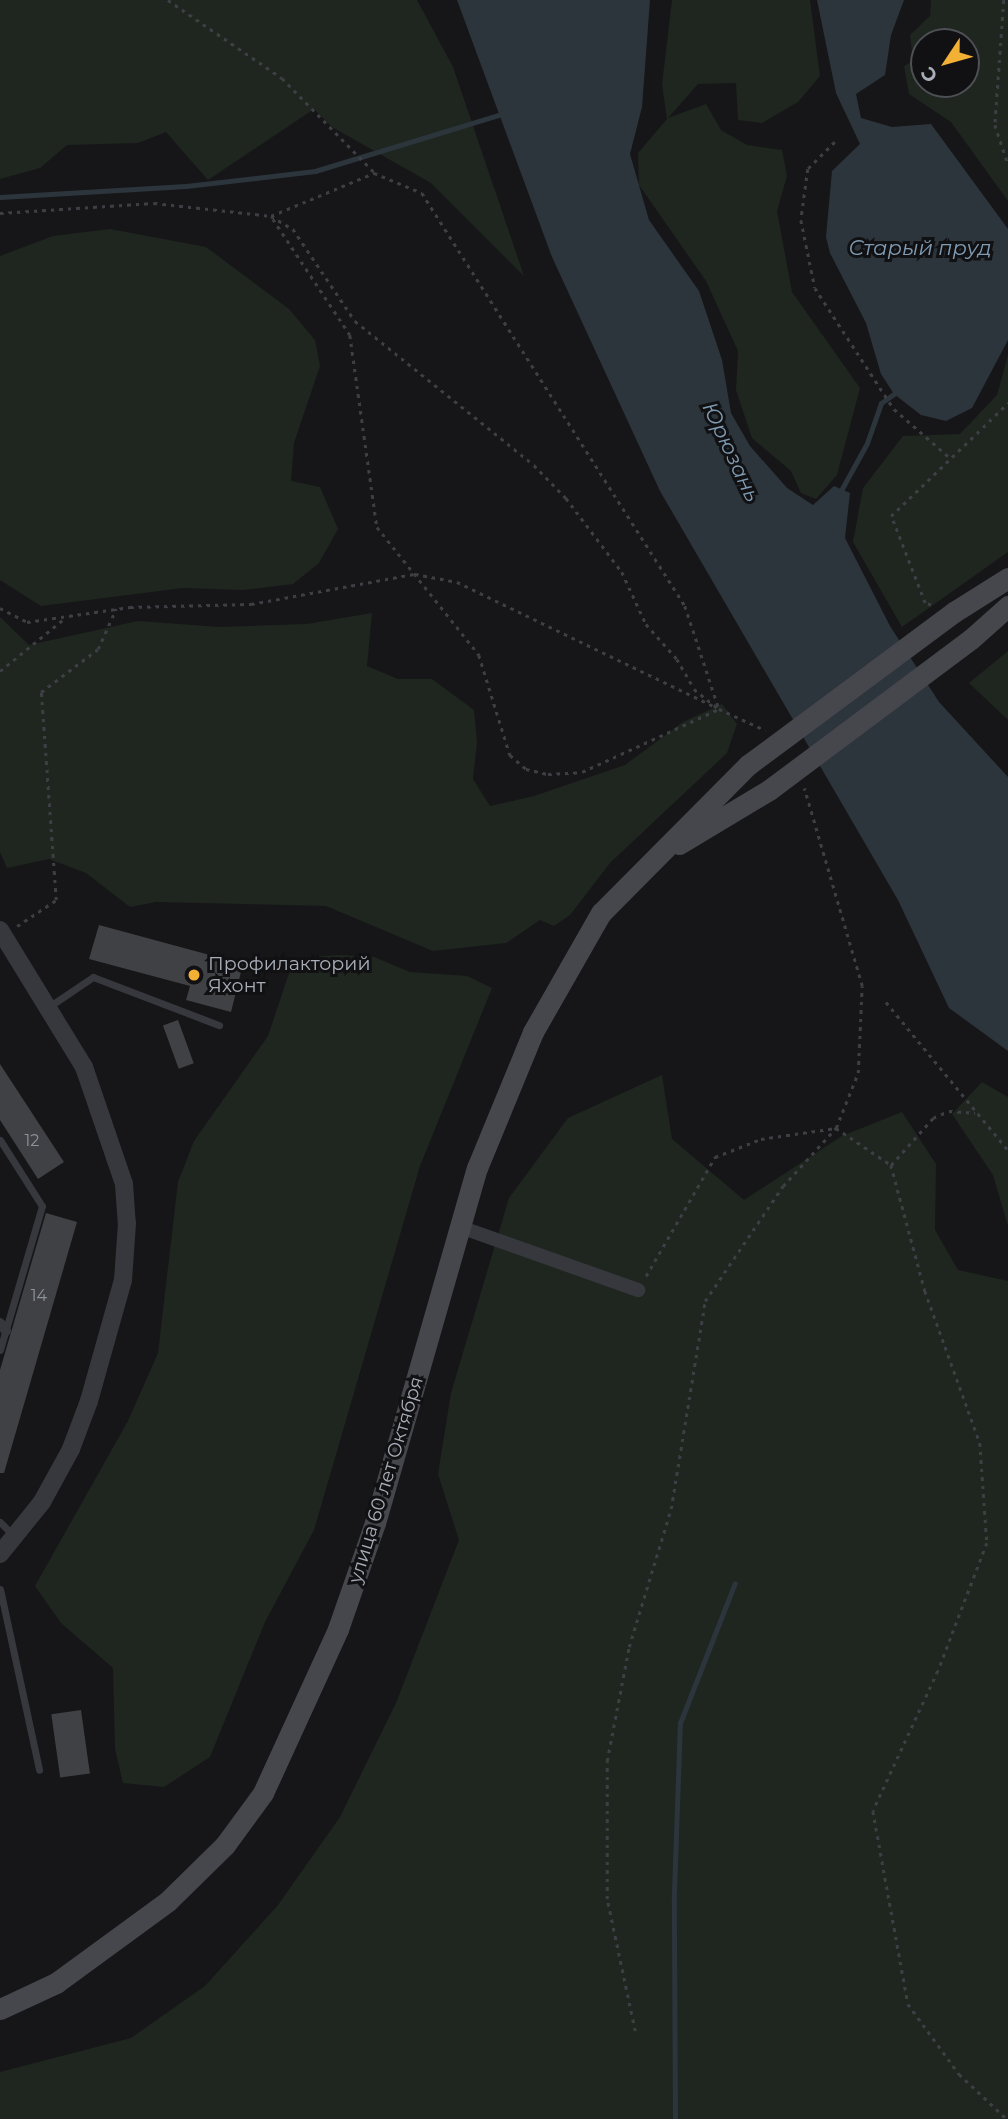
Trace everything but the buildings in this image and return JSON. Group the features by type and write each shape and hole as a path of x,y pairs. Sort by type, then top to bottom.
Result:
{"main road":[{"path":"650,861 748,765 954,612 1008,578"},
{"path":"650,861 769,790 971,639 1008,606"},
{"name":"улица 60 лет Октября","path":"0,2009 56,1983 168,1901 225,1845 263,1793 338,1629 463,1228 477,1168 501,1101 550,996 601,913 650,861"}],"street":[{"path":"0,930 84,1067 107,1123 124,1184 127,1223 123,1279 89,1401 71,1449 16,1538 0,1554"},
{"path":"463,1228 638,1290"}],"lane":[{"path":"49,1007 93,977 219,1025"},
{"path":"0,1140 42,1206 3,1327 0,1350"},
{"path":"0,1522 16,1538"},
{"path":"0,1589 39,1770"}],"path":[{"path":"168,0 282,78 374,173 422,194 460,249 684,606 719,709"},
{"path":"1004,0 995,125 1008,164"},
{"path":"835,142 808,169 802,220 815,288 894,409 949,457"},
{"path":"271,216 374,173"},
{"path":"0,213 154,203 271,216 293,229 355,321 379,344 482,422 566,498 622,572 646,624 677,659 694,689 719,709"},
{"path":"271,216 350,335 377,527 479,655 510,755 526,769 548,774 582,772 719,709"},
{"path":"954,612 925,603 891,516 949,457 1008,404"},
{"path":"0,608 27,622 116,609 251,604 415,574 457,582 719,709 763,727 771,739"},
{"path":"0,930 18,926 56,900 41,692 99,649 116,609"},
{"path":"0,671 66,616"},
{"path":"635,2031 607,1899 607,1761 629,1647 671,1509 705,1301 783,1186 836,1128 858,1073 862,986 808,794 801,783"},
{"path":"886,1002 1008,1150"},
{"path":"891,1166 933,1118 949,1111 975,1113"},
{"path":"638,1290 715,1157 761,1139 836,1128 891,1166 925,1291 980,1443 987,1543 939,1671 873,1811 908,2004 959,2074 1007,2119"}],"shaded area":[{"path":"0,0 417,0 453,67 524,276 431,183 332,127 314,109 208,180 166,132 138,143 67,145 40,168 0,179"},
{"path":"672,0 810,0 820,76 798,102 762,123 738,120 736,83 698,84 668,118 706,104 721,130 747,145 782,150 787,176 777,211 792,292 860,388 837,475 816,499 801,493 791,471 752,438 736,390 738,351 706,281 639,185 638,153 667,119 662,85"},
{"path":"931,0 1008,0 1008,201 951,122 915,98 980,98 980,28 917,28 930,16"},
{"path":"910,63 910,95 909,94 904,66"},
{"path":"110,229 206,247 289,309 315,340 320,366 294,443 291,481 320,487 338,529 319,563 293,584 243,590 183,588 41,606 0,580 0,256 53,236"},
{"path":"1008,355 1008,552 902,627 853,542 863,488 903,436 960,434 997,395"},
{"path":"372,613 367,666 398,679 432,679 474,710 477,742 473,779 490,806 534,796 625,765 683,722 722,704 737,724 727,753 610,863 570,915 554,926 540,920 506,943 433,951 326,906 156,902 130,907 86,873 49,859 7,868 0,852 0,617 29,645 138,621 219,627 307,624"},
{"path":"1008,651 1008,720 969,683"},
{"path":"340,955 374,957 410,972 467,976 492,988 420,1166 314,1530 265,1622 210,1757 164,1787 123,1783 115,1749 113,1668 61,1623 35,1586 128,1421 158,1353 178,1182 194,1141 268,1036 294,958"},
{"path":"662,1075 672,1139 744,1200 842,1136 902,1112 936,1164 935,1230 958,1270 1008,1281 1008,2119 0,2119 0,2072 131,2038 205,1986 278,1905 340,1817 396,1703 459,1540 438,1474 451,1393 509,1198 568,1118"},
{"path":"982,1082 1008,1097 1008,1226 993,1175 952,1114"}],"water":[{"name":"Юрюзань","path":"457,0 650,0 642,107 630,154 649,220 699,291 722,360 731,413 750,446 787,488 813,505 834,486 850,493 845,538 890,626 939,702 1008,777 1008,1051 949,1008 898,900 660,491 552,257"},
{"name":"Старый пруд","path":"817,0 904,0 891,35 885,75 856,94 861,118 892,127 931,124 1008,229 1008,340 972,408 946,421 921,415 894,394 881,374 866,323 830,253 826,237 832,171 860,144 836,93"}],"waterway":[{"path":"0,197 186,186 315,171 505,113"},
{"path":"839,494 867,443 881,403 894,394"},
{"path":"675,2119 674,1892 680,1723 735,1583"}],"place":[{"name":"Профилакторий Яхонт","path":"194,975"}]}
